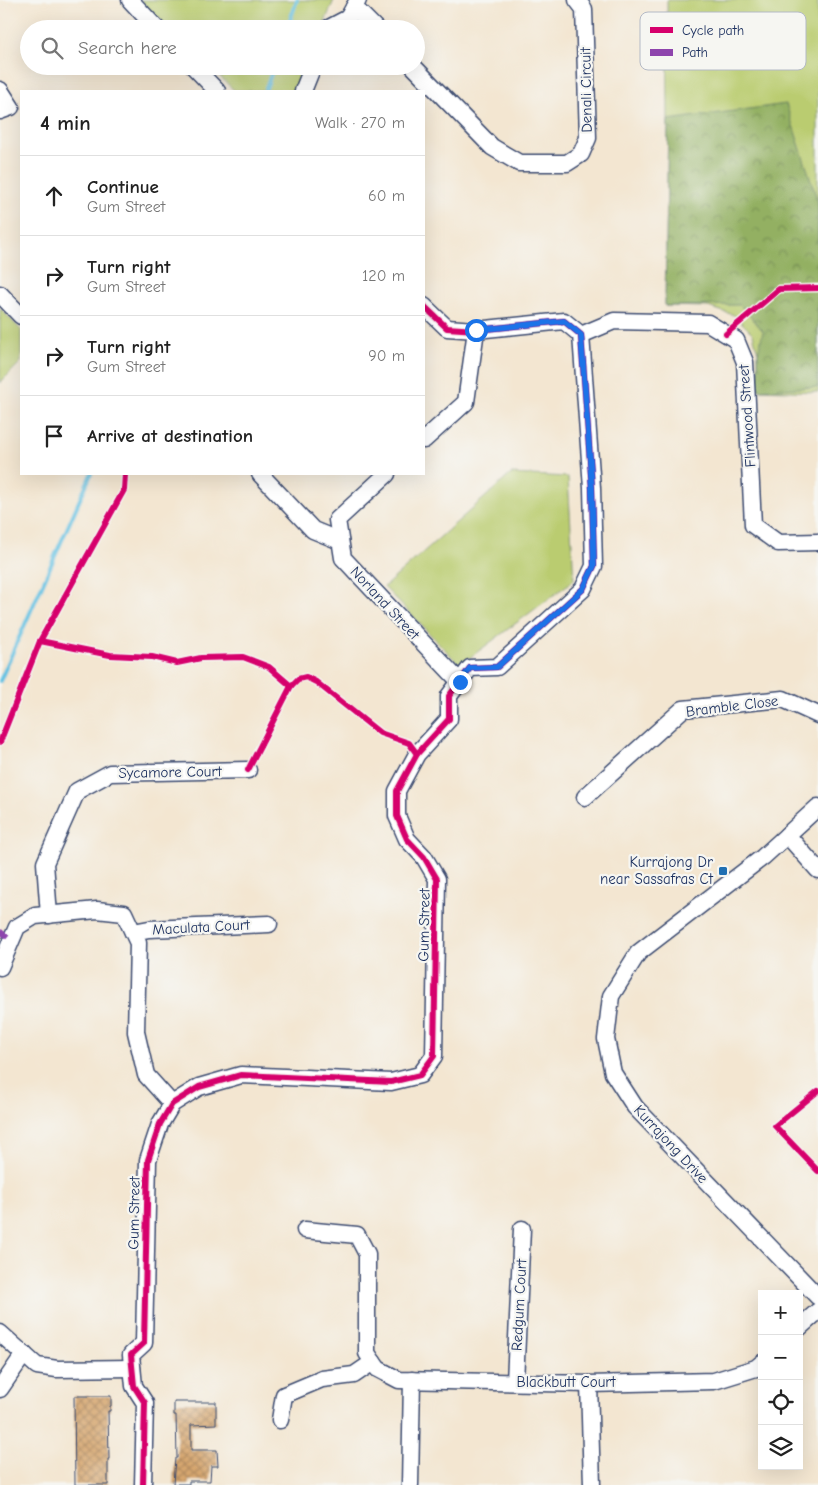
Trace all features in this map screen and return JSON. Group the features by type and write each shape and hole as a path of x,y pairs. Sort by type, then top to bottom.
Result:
{"street":[{"path":"130,0 149,20"},
{"name":"Denali Circuit","path":"422,75 492,147 519,163 567,163 580,154 588,138 584,9 577,0"},
{"path":"344,20 348,18 356,4 369,20"},
{"path":"202,75 216,90"},
{"path":"304,90 310,75"},
{"path":"0,90 11,109"},
{"path":"0,294 20,315"},
{"path":"425,307 447,328 476,330 564,321 581,335"},
{"name":"Flintwood Street","path":"581,335 614,321 708,323 736,340 745,362 753,525 778,543 818,542"},
{"path":"425,439 466,402 476,330"},
{"name":"Gum Street","path":"132,1368 131,1355 144,1343 148,1160 160,1124 172,1104 199,1087 241,1075 391,1082 420,1075 434,1056 437,879 424,857 406,839 397,816 397,791 417,754 449,719 449,696 470,668 497,667 583,589 594,566 592,488 581,335"},
{"path":"261,475 313,530 340,541"},
{"name":"Norland Street","path":"386,475 337,520 343,558 460,682"},
{"name":"Bramble Close","path":"585,798 683,708 783,699 818,715"},
{"name":"Sycamore Court","path":"49,915 45,863 77,791 110,773 248,770"},
{"name":"Kurrajong Drive","path":"818,807 764,857 638,953 611,996 606,1039 614,1073 635,1107 818,1297"},
{"path":"787,835 818,870"},
{"path":"0,967 17,927 36,916 97,910 124,913 138,943 136,1032 146,1075 172,1104"},
{"name":"Maculata Court","path":"133,932 149,929 269,924"},
{"name":"Redgum Court","path":"515,1382 522,1229"},
{"path":"280,1420 284,1395 322,1378 354,1375 370,1358 367,1254 357,1235 305,1230"},
{"path":"803,1324 818,1311"},
{"path":"0,1333 37,1366 57,1369 132,1368 134,1386 145,1403 144,1485"},
{"path":"0,1389 24,1354"},
{"name":"Blackbutt Court","path":"370,1358 378,1369 399,1380 589,1384 714,1381 758,1366"},
{"path":"410,1485 412,1380"},
{"path":"589,1384 592,1485"}],"green space":[{"path":"140,0 334,0 326,20 160,20"},
{"path":"667,0 818,0 818,392 758,390 758,353 753,334 734,315 708,307 665,306 668,70 806,70 806,12 667,12"},
{"path":"218,75 303,75 296,90 234,90"},
{"path":"786,104 818,202 818,387 758,390 758,353 763,331 740,305 665,306 668,120"},
{"path":"0,308 20,329 20,363 0,383"},
{"path":"511,474 568,477 574,580 460,665 384,587"}],"building":[{"path":"74,1396 111,1396 110,1411 108,1411 108,1485 75,1485"},
{"path":"174,1402 216,1402 216,1424 191,1425 191,1450 217,1450 218,1466 211,1466 210,1481 189,1481 189,1484 173,1484 175,1458 177,1458"}],"waterway":[{"path":"290,20 297,0"},
{"path":"265,90 271,75"},
{"path":"0,681 91,475"}],"marked path":[{"path":"0,931 11,940"}],"cycle path":[{"path":"726,334 779,289 818,288"},
{"path":"143,1485 145,1403 134,1386 131,1355 144,1343 148,1160 160,1124 172,1104 199,1087 241,1075 391,1082 420,1075 434,1056 437,879 424,857 407,839 397,816 397,791 417,754 449,719 449,696 470,668 497,667 583,589 594,566 592,488 581,335 564,321 476,330 447,328 425,307"},
{"path":"0,742 40,641 124,490 125,475"},
{"path":"40,641 110,655 152,657 177,663 201,658 243,657 269,667 291,686"},
{"path":"248,770 291,686 298,679 306,677 316,682 380,733 409,743 417,754"},
{"path":"818,1091 775,1126 818,1171"}],"place":[{"name":"Kurrajong Dr near Sassafras Ct","path":"723,871"}],"route":[{"path":"460,682 470,668 497,667 583,589 594,566 592,488 581,335 564,321 476,330"}]}
